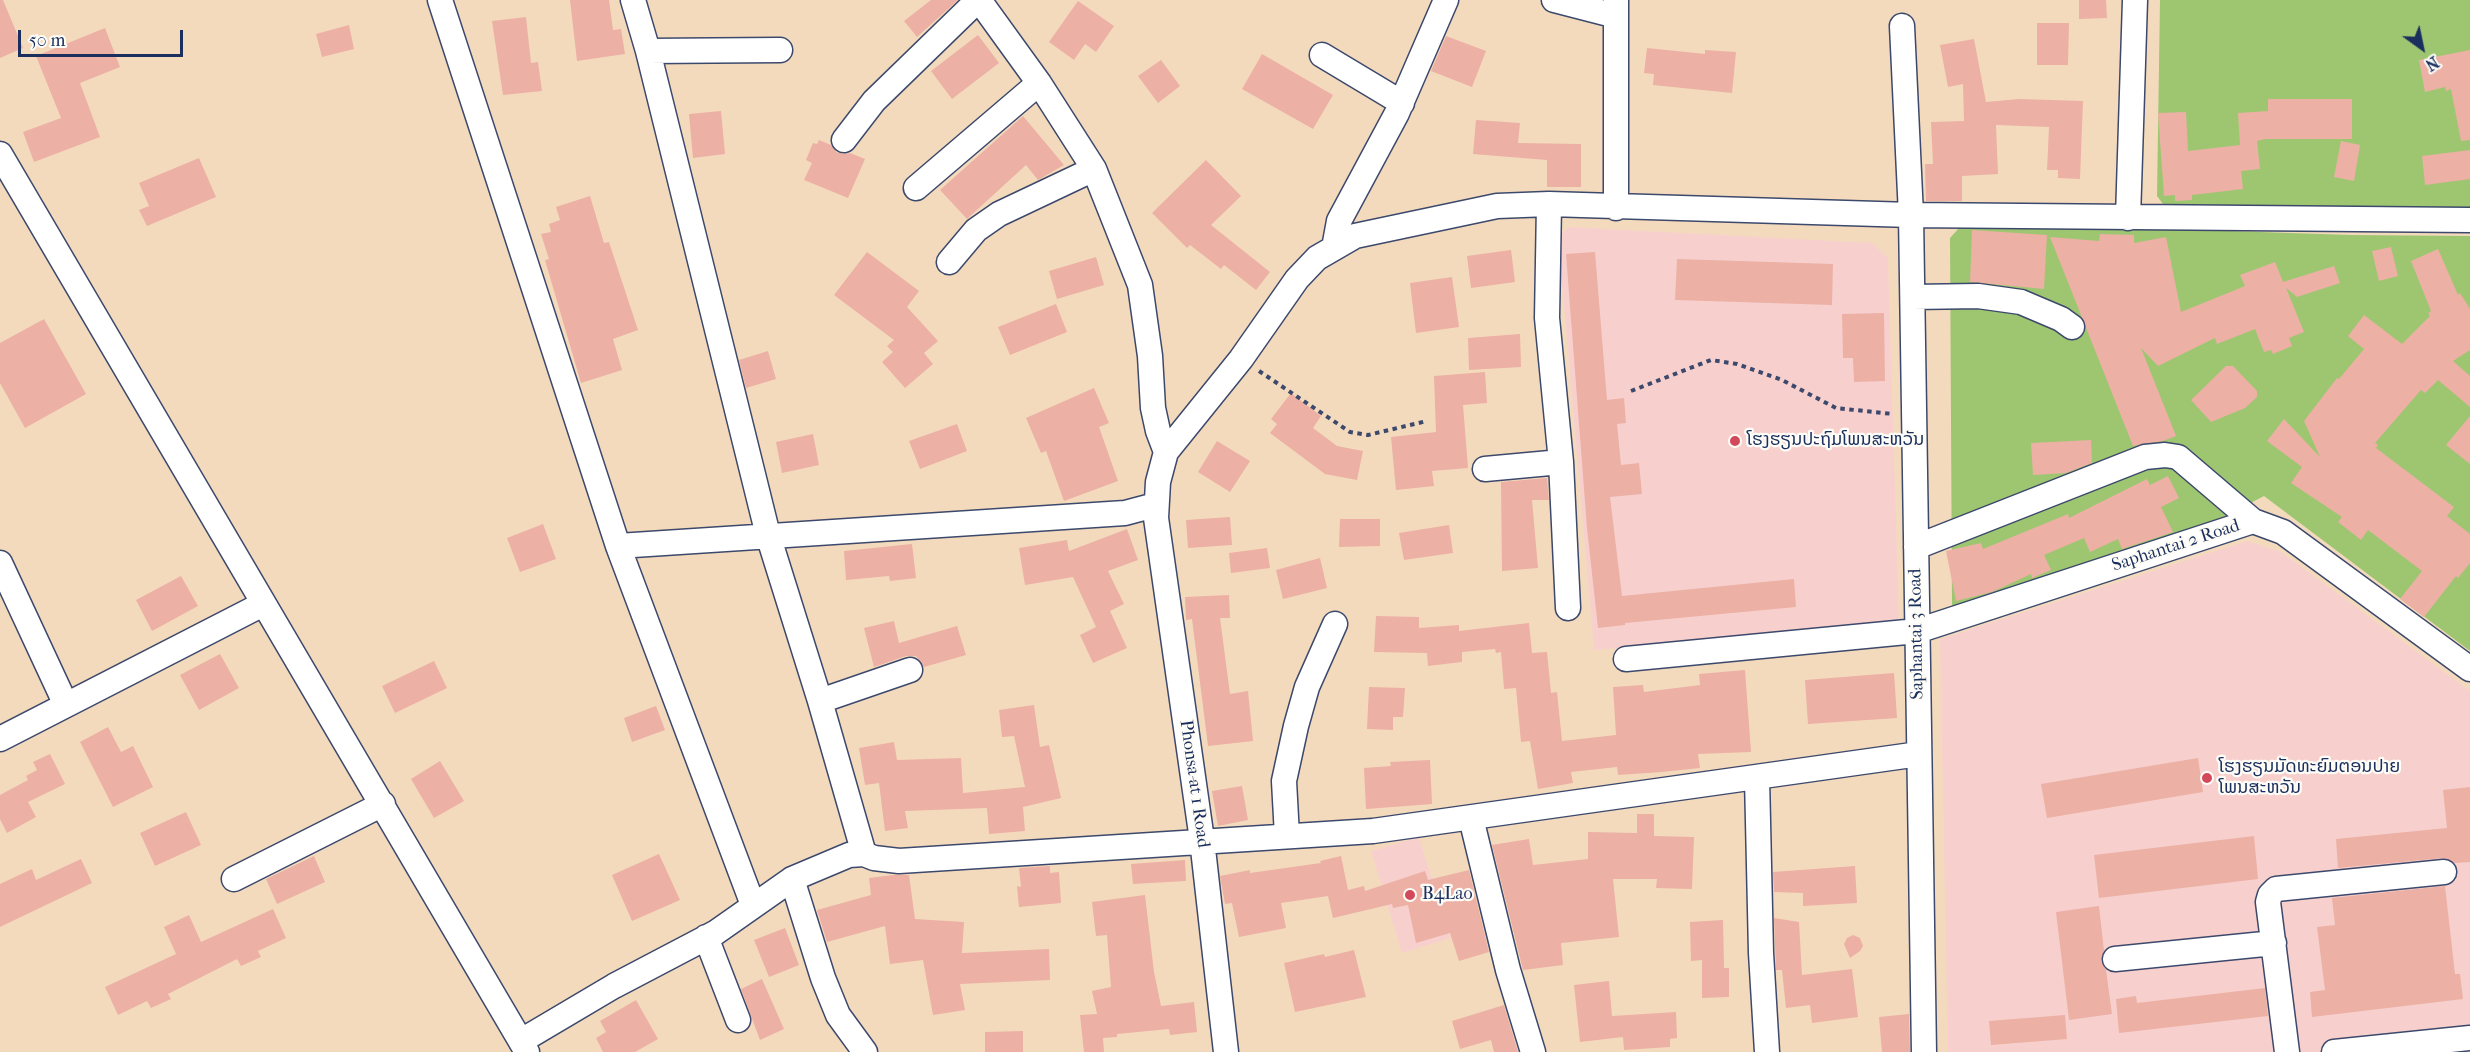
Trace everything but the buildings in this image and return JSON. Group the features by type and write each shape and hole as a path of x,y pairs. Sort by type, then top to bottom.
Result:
{"street":[{"path":"440,0 618,546 753,905"},
{"path":"633,0 648,51 768,535 820,700 864,855"},
{"path":"844,140 874,101 979,0 1040,83 1094,169 1140,285 1150,356 1153,408 1166,452"},
{"path":"1334,248 1339,221 1402,103 1446,0"},
{"path":"1554,0 1616,8 1616,208"},
{"path":"2128,218 2135,0"},
{"name":"Saphantai 3 Road","path":"1902,26 1913,297 1924,1052"},
{"path":"648,51 780,50"},
{"path":"1322,55 1402,103"},
{"path":"916,188 1040,83"},
{"path":"0,154 524,1046 614,986 706,937 792,879 849,855 899,861 1372,831 1919,754"},
{"path":"949,262 976,230 999,214 1094,169"},
{"path":"1166,452 1241,359 1297,279 1317,258 1355,236 1429,219 1497,207 1549,204 1616,208 1911,215 2470,220"},
{"path":"1549,204 1547,318 1561,462 1568,608"},
{"path":"1913,297 1978,296 2021,302 2061,319 2072,327"},
{"name":"Phonsa-at 1 Road","path":"1166,452 1158,482 1156,511 1202,840 1226,1052"},
{"path":"1916,547 2145,457 2165,455 2178,457 2253,521"},
{"path":"1485,469 1561,462"},
{"path":"618,546 1156,511"},
{"name":"Saphantai 2 Road","path":"1626,659 1917,631 2253,521 2283,532 2470,669"},
{"path":"0,563 66,705"},
{"path":"0,739 263,604"},
{"path":"1287,836 1284,781 1296,726 1307,687 1335,624"},
{"path":"820,700 910,670"},
{"path":"1757,778 1761,953 1767,1052"},
{"path":"234,879 383,804"},
{"path":"1471,818 1508,970 1533,1052"},
{"path":"2287,1052 2268,902 2270,895 2276,889 2444,872"},
{"path":"792,879 823,978 838,1015 865,1052"},
{"path":"706,937 738,1020"},
{"path":"2115,959 2274,943"},
{"path":"2334,1052 2470,1038"}],"path":[{"path":"1241,359 1350,432 1368,435 1426,422"},
{"path":"1631,391 1711,360 1737,364 1782,380 1836,408 1915,416"}],"shaded area":[{"name":"ໂຮງຮຽນປະຖົມໂພນສະຫວັນ","path":"1569,227 1872,243 1888,258 1899,623 1594,650 1558,237"},
{"name":"ໂຮງຮຽນມັດທະຍົມຕອນປາຍ ໂພນສະຫວັນ","path":"2247,541 2281,552 2470,691 2470,1052 1948,1052 1940,639"},
{"name":"B4Lao","path":"1419,837 1450,938 1402,953 1371,851"}],"green space":[{"path":"2160,0 2470,0 2470,209 2163,204 2157,196"},
{"path":"2018,224 2351,235 2470,236 2470,651 2264,496 2218,520 1964,607 1952,605 1950,238 1959,228"}],"place":[{"name":"ໂຮງຮຽນປະຖົມໂພນສະຫວັນ","path":"1735,441"},
{"name":"ໂຮງຮຽນມັດທະຍົມຕອນປາຍ ໂພນສະຫວັນ","path":"2207,778"},
{"name":"B4Lao","path":"1410,895"}]}
